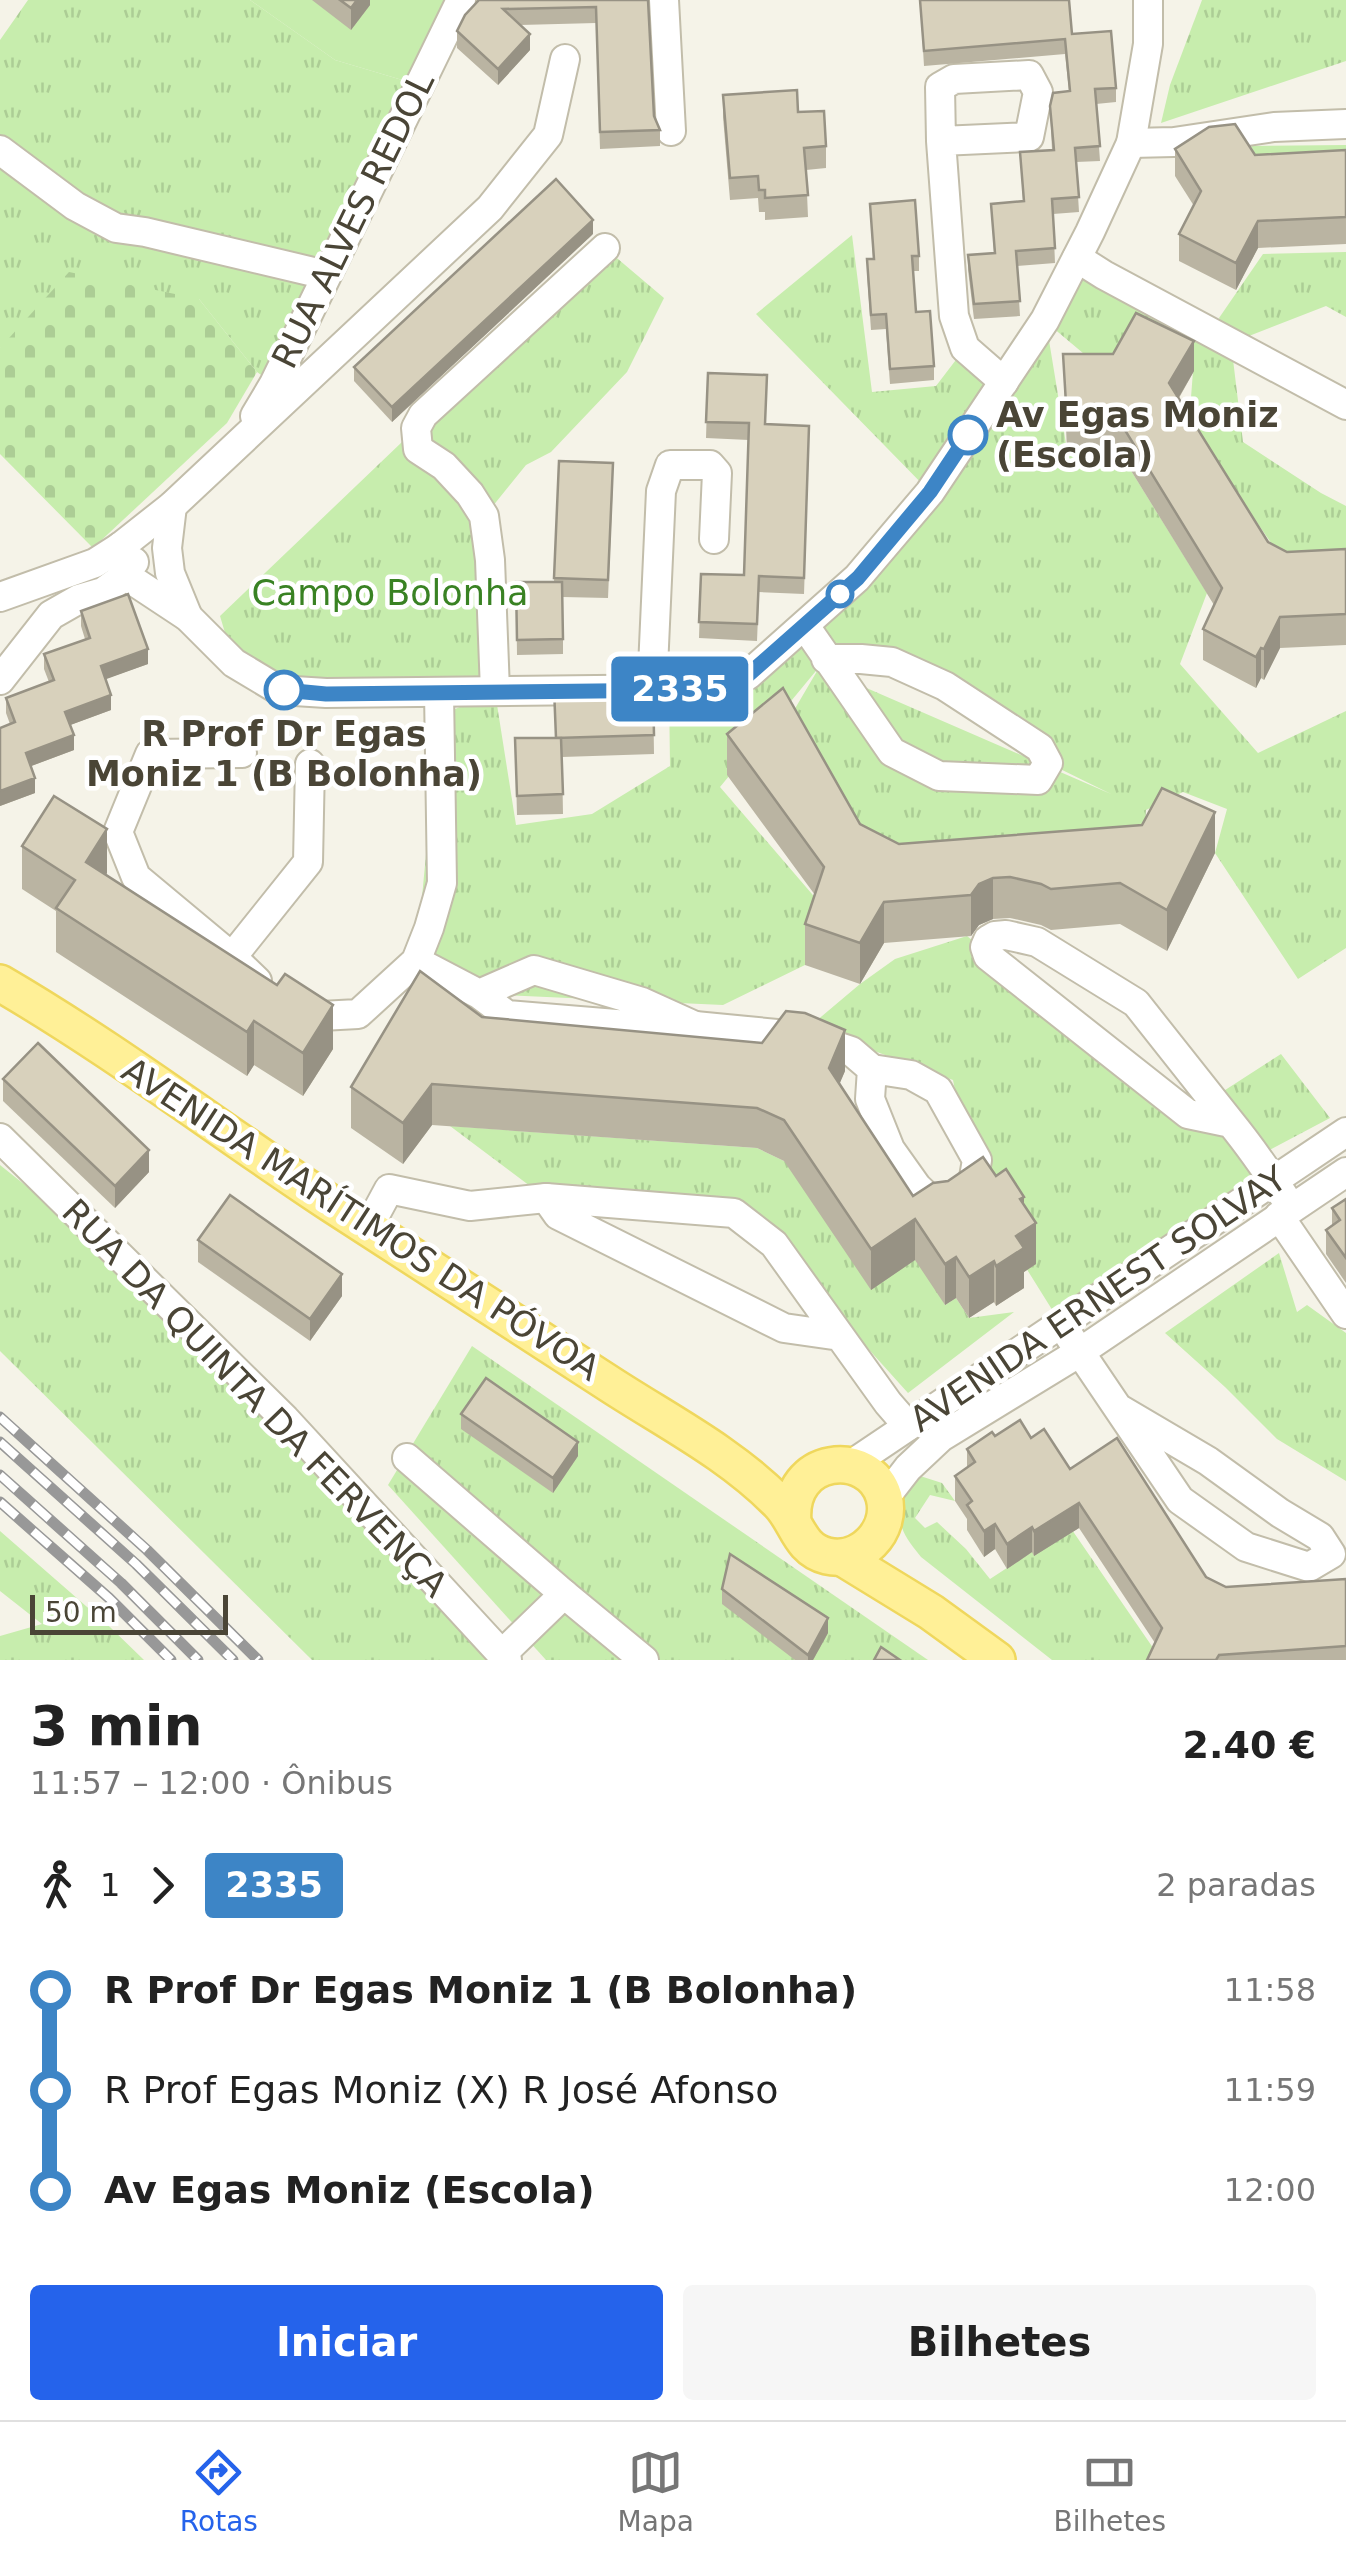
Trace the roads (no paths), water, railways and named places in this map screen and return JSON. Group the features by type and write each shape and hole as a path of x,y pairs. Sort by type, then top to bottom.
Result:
{"main road":[{"name":"AVENIDA MARÍTIMOS DA PÓVOA","path":"0,983 368,1228 722,1456 780,1504 809,1548 822,1555 843,1558 932,1612 997,1660"},
{"name":"AVENIDA MARÍTIMOS DA PÓVOA","path":"722,1456 810,1474 838,1464 857,1468 870,1478 882,1516 932,1612"},
{"path":"792,1522 796,1492 810,1474"},
{"path":"843,1558 864,1550 882,1516"}],"street":[{"name":"RUA ALVES REDOL","path":"242,439 274,384 461,0"},
{"path":"664,0 671,131"},
{"path":"1124,0 1148,44"},
{"path":"121,567 188,618 234,663 278,690 326,694 684,690 748,675 858,578 930,492 1045,320 1131,143 1148,44 1148,0"},
{"path":"0,680 51,615 79,600 121,567 172,506 490,208 548,134 566,59"},
{"path":"1131,143 1174,142 1274,127 1346,124"},
{"path":"941,141 954,316 965,348 1004,382"},
{"path":"0,150 76,206 116,228 326,275"},
{"path":"495,692 490,560 484,516 444,466 418,449 416,428 423,415 605,248"},
{"path":"1077,258 1346,405"},
{"path":"652,690 661,491 670,464 710,465 716,473 714,540"},
{"path":"172,506 167,548 170,573 188,618"},
{"path":"0,595 94,563 170,573"},
{"path":"0,595 40,627"},
{"path":"806,626 826,659 892,752 939,776 1038,780 1048,764 1040,748 945,686 892,662 826,659"},
{"path":"242,754 150,754 118,832 136,878 258,982 321,1016 358,1014 416,960 442,883 440,692"},
{"path":"232,956 308,862 310,764"},
{"path":"1231,1122 1188,1114 1172,1103 988,956 988,940 1006,935 1038,942 1136,1003 1231,1122 1274,1182 1285,1212 1346,1314"},
{"path":"416,960 479,994 507,1015 809,1036 850,1051 872,1069 911,1074 938,1090 976,1160 973,1183 938,1207 917,1187 890,1149 870,1099 872,1069"},
{"path":"479,994 534,970 642,1002 695,1026"},
{"name":"AVENIDA ERNEST SOLVAY","path":"849,1466 1346,1132"},
{"name":"RUA DA QUINTA DA FERVENÇA","path":"0,1138 285,1419 504,1657"},
{"name":"AVENIDA ERNEST SOLVAY","path":"882,1516 908,1468 941,1437 1080,1352 1346,1172"},
{"path":"368,1228 388,1189 470,1206 546,1198 734,1213 774,1244 908,1426"},
{"path":"546,1198 558,1215 784,1328 840,1336"},
{"path":"1061,1324 1180,1500 1246,1547 1309,1566 1331,1554 1320,1537 1208,1460 1118,1408"},
{"path":"407,1458 644,1660"},
{"path":"504,1657 564,1594"}],"railway":[{"path":"0,1417 147,1550 258,1660"},
{"path":"0,1442 136,1564 233,1660"},
{"path":"0,1475 121,1583 198,1660"},
{"path":"0,1502 109,1598 171,1660"}],"place":[{"name":"Av Egas Moniz (Escola)","path":"968,435"},
{"name":"R Prof Dr Egas Moniz 1 (B Bolonha)","path":"284,690"}],"park label":[{"name":"Campo Bolonha","path":"390,593"}]}
